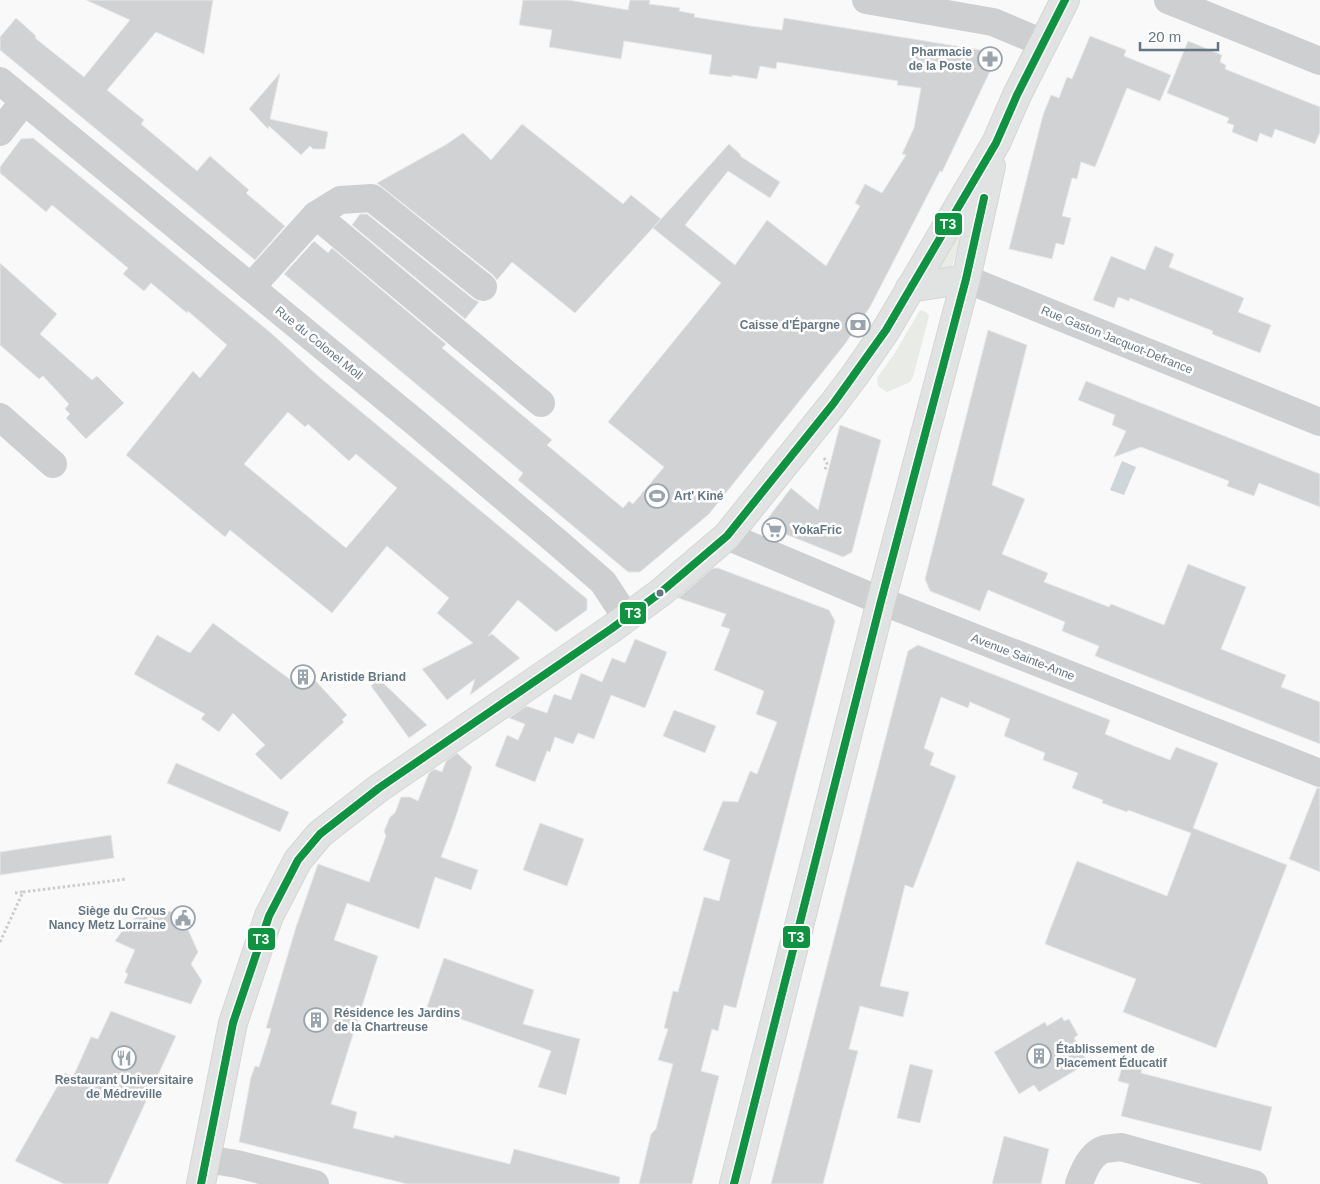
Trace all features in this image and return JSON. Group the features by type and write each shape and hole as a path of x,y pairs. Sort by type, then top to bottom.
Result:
{"main road":[{"path":"203,1172 233,1023 268,916 288,877 311,844 320,834 379,788 660,593 727,536 855,376 886,330 996,143 1065,0"},
{"path":"734,1184 881,601 966,279 996,143"},
{"path":"910,288 966,279"}],"street":[{"path":"866,0 993,22 1043,43"},
{"path":"1168,0 1320,61"},
{"name":"Rue du Colonel Moll","path":"0,81 423,429 603,582 626,618"},
{"path":"0,132 24,101"},
{"path":"251,287 316,215 340,200 372,198 483,286"},
{"path":"316,215 541,402"},
{"name":"Rue Gaston Jacquot-Defrance","path":"966,279 1320,422"},
{"path":"0,417 54,464"},
{"name":"Avenue Sainte-Anne","path":"727,536 881,601 1320,773"},
{"path":"1078,1184 1083,1171 1102,1150 1121,1147 1254,1184"},
{"path":"203,1172 237,1164 315,1184"}],"path":[{"path":"825,460 827,463 825,470"},
{"path":"15,893 127,879"},
{"path":"0,942 23,892"}],"shaded area":[{"path":"954,233 960,236 961,240 951,269 936,270"},
{"path":"920,310 926,312 929,316 913,377 910,382 887,392 878,386 877,378 893,356"},
{"path":"1122,461 1136,467 1124,495 1110,490"}],"building":[{"path":"86,0 213,0 204,54 156,32 107,90 144,120 141,124 197,171 210,156 249,190 246,193 285,226 255,260 0,50 0,37 16,18 36,36 35,38 84,77 130,20"},
{"path":"523,0 568,0 628,10 630,0 650,0 649,4 680,8 679,11 695,14 694,17 782,30 784,18 987,51 993,65 942,172 940,171 870,307 845,344 709,514 640,572 628,572 518,480 523,473 284,274 314,241 328,253 332,248 446,344 442,348 552,440 547,445 623,508 629,501 633,504 664,467 608,422 721,283 653,228 729,144 740,156 780,182 770,198 728,171 685,225 735,265 767,220 826,266 860,206 855,203 865,184 882,193 906,155 902,154 914,128 921,88 897,85 898,81 777,62 776,69 760,66 757,79 709,74 712,55 624,41 621,59 549,47 552,30 519,25"},
{"path":"1090,36 1126,50 1124,56 1171,75 1160,101 1127,88 1095,167 1081,162 1077,179 1072,178 1062,216 1071,218 1064,245 1056,243 1052,259 1009,249 1043,115 1051,95 1059,98 1067,77 1072,79"},
{"path":"1188,41 1222,55 1220,62 1226,65 1225,69 1320,107 1320,132 1315,144 1275,129 1272,138 1260,133 1257,142 1232,132 1234,125 1227,123 1229,118 1167,93"},
{"path":"280,73 270,119 328,132 325,149 313,149 310,146 301,155 269,126 268,129 249,109"},
{"path":"522,124 623,204 631,195 661,219 575,313 512,262 497,280 377,183 463,133 491,160"},
{"path":"33,138 271,333 318,376 587,599 587,610 556,632 518,600 488,636 492,634 520,658 470,695 475,679 447,700 422,669 473,643 437,613 449,598 387,546 332,613 230,530 225,537 126,455 193,371 200,378 227,345 188,311 187,313 151,283 144,291 123,274 128,268 52,205 46,212 0,173 0,167 21,139","holes":["288,412 305,427 308,424 349,461 356,454 397,488 346,548 244,464"]},
{"path":"360,214 367,214 479,302 465,319 352,225"},
{"path":"1155,246 1174,254 1169,267 1244,298 1238,312 1271,325 1260,353 1212,334 1213,331 1130,298 1129,301 1118,297 1114,308 1093,300 1111,256 1145,270"},
{"path":"0,263 57,314 40,334 92,380 97,376 124,403 86,439 66,418 70,414 65,409 69,404 43,376 39,379 0,345"},
{"path":"988,330 1027,345 992,485 1025,499 1002,554 1048,573 1044,582 1109,607 1111,604 1164,625 1188,564 1246,587 1221,649 1286,675 1281,687 1320,702 1320,744 1095,656 1099,646 1062,631 1065,622 988,590 980,611 930,591 925,579"},
{"path":"1086,381 1320,474 1320,507 1259,483 1254,496 1227,486 1229,481 1141,447 1114,457 1126,431 1112,425 1115,415 1078,400"},
{"path":"840,425 881,440 852,552 843,557 770,528 768,518 791,488 818,510"},
{"path":"713,568 718,568 829,610 835,621 736,1008 724,1005 718,1031 712,1029 701,1071 719,1076 692,1184 639,1184 651,1134 656,1129 673,1064 658,1060 668,1029 664,1028 673,991 678,992 704,897 719,901 730,860 703,850 723,801 738,802 750,771 757,774 777,722 756,714 764,691 714,670 730,629 721,626 726,614 678,598"},
{"path":"213,623 291,680 302,666 347,715 342,720 344,722 281,780 255,754 265,745 233,713 219,732 201,719 205,714 134,674 157,635 190,653"},
{"path":"635,639 667,652 645,708 611,695 594,739 578,733 573,744 555,737 550,752 547,751 535,782 495,766 507,735 518,740 525,724 509,718 526,706 547,713 554,694 571,700 581,673 602,682 612,658 625,663"},
{"path":"918,645 1110,720 1105,734 1134,746 1170,760 1176,747 1218,763 1193,828 1287,865 1216,1048 1123,1012 1136,979 1045,944 1050,930 1077,861 1167,896 1191,833 1128,810 1127,812 1102,803 1103,800 1072,788 1078,773 1043,760 1045,753 1004,736 1010,719 970,702 968,708 941,697 924,748 934,753 930,765 956,776 913,888 905,885 880,986 909,992 903,1017 860,1006 849,1049 858,1051 823,1184 771,1184 908,651"},
{"path":"379,679 427,725 409,738 371,686"},
{"path":"674,710 716,726 705,753 663,736"},
{"path":"457,753 472,767 441,857 478,870 471,890 435,877 419,929 347,903 334,940 378,956 331,1104 357,1112 353,1128 394,1138 394,1135 510,1164 514,1149 620,1177 619,1184 407,1184 239,1142 251,1077 255,1066 259,1067 271,1029 266,1028 296,927 318,864 369,882 386,836 384,831 390,817 395,813 401,797 410,797 418,801 429,773 434,769 442,772 446,761"},
{"path":"176,763 289,812 280,832 167,783"},
{"path":"1317,788 1320,788 1320,872 1289,859"},
{"path":"540,823 584,839 567,886 523,870"},
{"path":"111,835 114,858 0,875 0,852"},
{"path":"162,911 194,914 186,925 198,952 191,964 202,981 191,1004 124,983 128,974 125,972 135,950 115,941 133,919 151,912"},
{"path":"444,958 534,990 523,1024 580,1039 566,1095 538,1087 551,1051 427,1007"},
{"name":"Restaurant Universitaire de Médreville","path":"111,1011 176,1036 108,1184 64,1184 15,1161 65,1073 73,1077 91,1037 98,1039"},
{"name":"Établissement de Placement Éducatif","path":"1062,1017 1064,1021 1069,1019 1078,1035 1074,1038 1088,1063 1039,1092 1034,1085 1019,1094 994,1052 1045,1022 1047,1026"},
{"path":"1125,1056 1144,1060 1141,1073 1272,1107 1261,1151 1121,1116 1129,1084 1118,1081"},
{"path":"910,1064 933,1070 920,1123 897,1118"},
{"path":"1004,1136 1049,1149 1041,1184 992,1184"}],"transit line":[{"name":"T3","path":"201,1184 233,1023 269,916 298,860 320,834 379,788 611,629 660,593 727,536 833,404 886,330 996,143 1017,95 1065,0"},
{"name":"T3","path":"734,1184 881,601 966,279 984,198"}],"place":[{"name":"Pharmacie de la Poste","path":"990,59"},
{"name":"Caisse d'Épargne","path":"858,325"},
{"name":"Art' Kiné","path":"657,496"},
{"name":"YokaFric","path":"774,530"},
{"name":"Aristide Briand","path":"303,677"},
{"name":"Siège du Crous Nancy Metz Lorraine","path":"183,918"},
{"name":"Résidence les Jardins de la Chartreuse","path":"316,1020"},
{"name":"Établissement de Placement Éducatif","path":"1039,1056"},
{"name":"Restaurant Universitaire de Médreville","path":"124,1058"}]}
